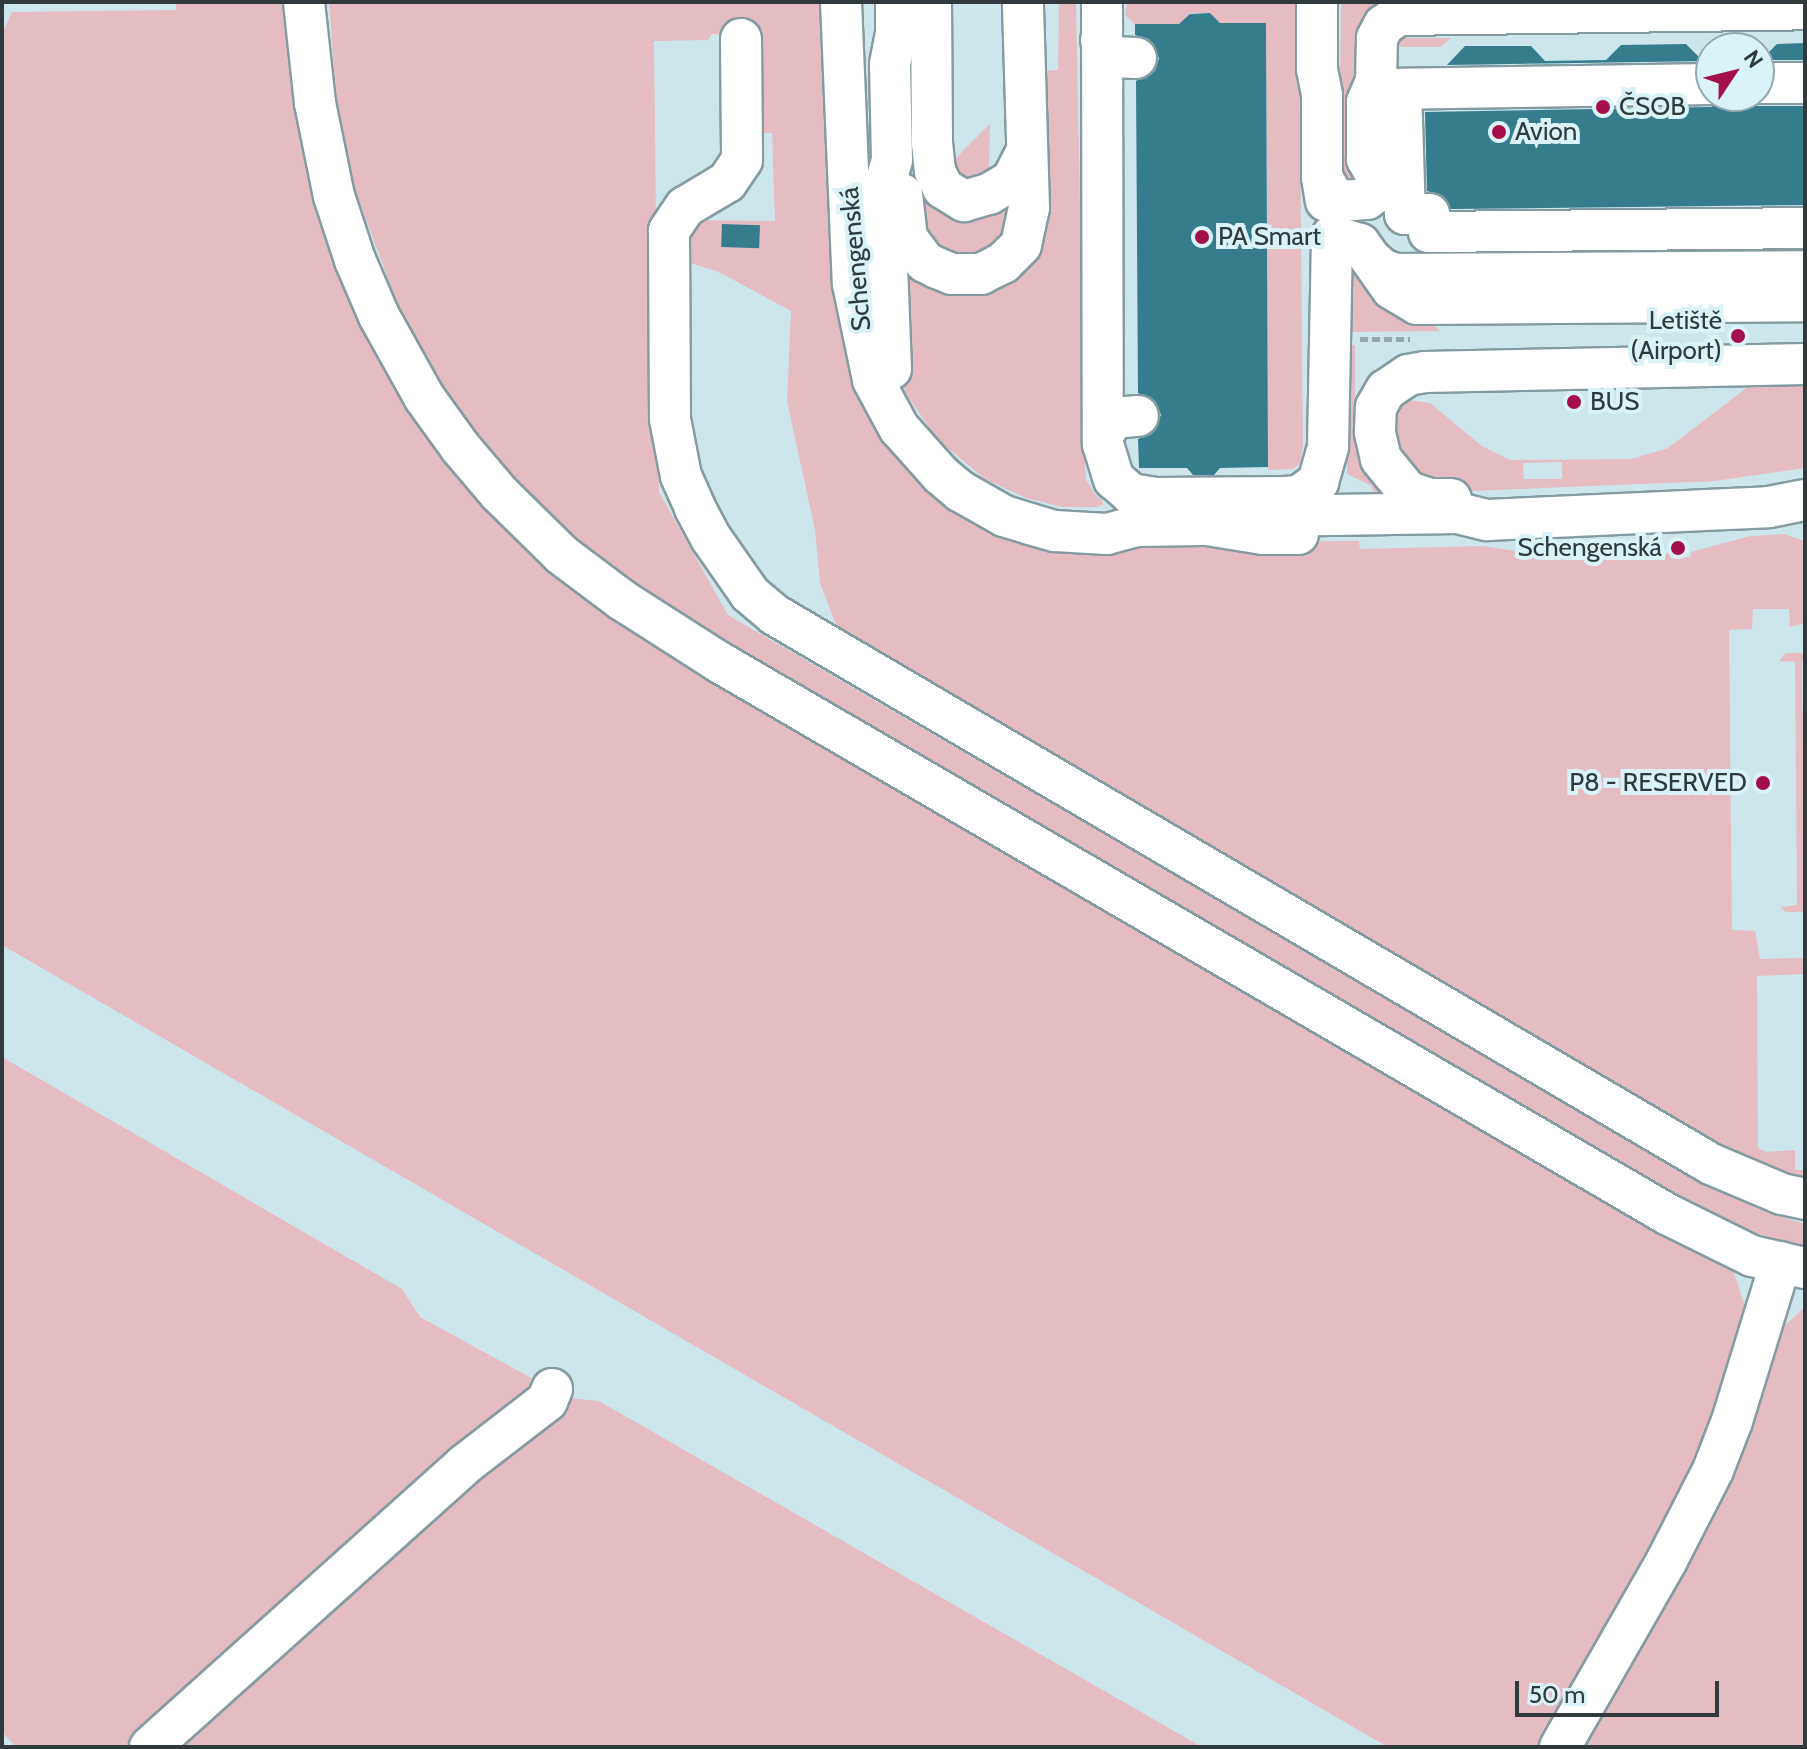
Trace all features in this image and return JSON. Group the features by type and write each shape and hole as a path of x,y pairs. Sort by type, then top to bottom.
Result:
{"street":[{"path":"304,2 315,103 328,170 345,231 372,301 424,397 460,447 508,503 562,555 622,600 719,662 1653,1206 1752,1256 1793,1265 1713,1470 1667,1560 1560,1747"},
{"path":"896,2 896,32 890,64 892,160 884,188 888,346 897,386 923,432 956,468 1016,503 1059,516 1104,518 1136,526"},
{"path":"931,2 932,143 935,171 943,188 964,201 989,194 1012,180 1027,151"},
{"path":"892,160 901,185 903,224 916,252 937,268 968,276 991,270 1021,245 1028,222 1023,2"},
{"path":"1101,21 1121,425 1105,456 1114,479 1131,494 1142,497 1299,496 1312,487 1323,473 1328,446 1332,236 1322,177 1317,2"},
{"path":"1322,95 1334,68 1334,2"},
{"path":"853,6 880,33 890,64"},
{"name":"Schengenská","path":"853,6 853,284 865,352 885,406 899,428 941,475 1004,516 1055,531 1107,534 1136,526 1207,525 1263,516 1458,513 1487,520 1803,504"},
{"path":"1322,177 1332,195 1343,201 1372,196 1377,177 1367,159 1367,102 1376,81 1376,43 1380,32 1391,19 1407,13 1805,9"},
{"path":"1101,21 1109,57 1136,58"},
{"path":"741,39 742,160 727,182 685,207 669,231 669,375 670,419 681,476 711,538 750,594 775,615 1711,1164 1782,1194 1805,1199"},
{"path":"1775,83 1805,83"},
{"path":"1695,84 1401,89 1405,214 1429,214 1429,232 1805,228"},
{"path":"1653,230 1655,272"},
{"path":"1332,236 1360,244 1392,289 1417,304 1805,301"},
{"path":"1372,260 1382,269 1395,274 1805,271"},
{"path":"1587,515 1537,496 1430,499 1408,492 1381,459 1375,432 1378,386 1384,374 1410,356 1429,352 1786,347 1805,354"},
{"path":"1376,407 1391,384 1425,372 1805,364"},
{"path":"150,1747 464,1465 547,1401 552,1389"}],"shaded area":[{"path":"176,2 283,2 300,140 328,243 363,330 428,437 456,474 485,508 557,578 642,638 1733,1270 1746,1309 1696,1468 1543,1747 1388,1747 2,945 2,34 12,12 176,10"},
{"path":"329,2 828,2 830,212 847,310 915,460 1098,543 1359,541 1360,549 1483,546 1563,558 1670,553 1671,558 1690,557 1691,552 1750,536 1784,534 1805,542 1805,623 1790,627 1789,609 1753,609 1752,629 1729,630 1732,930 1755,931 1760,959 1805,958 1805,974 1757,976 1758,1148 1766,1152 1795,1150 1795,1170 1805,1170 1805,1185 1753,1167 838,630 820,583 815,530 787,401 791,311 719,272 678,259 680,220 775,221 772,133 754,133 751,36 712,34 708,40 654,41 659,492 728,615 1706,1185 1763,1211 1805,1224 1805,1249 1739,1227 1704,1209 745,655 604,562 540,505 488,449 441,384 399,308 352,182 336,96"},
{"path":"1059,2 1076,2 1085,460 1086,480 1097,497 1102,499 1103,505 1096,507 1062,507 1026,498 985,479 937,439 907,395 899,376 901,253 995,279 1043,71 1058,70"},
{"path":"1127,2 1299,2 1303,446 1300,463 1293,469 1268,470 1266,23 1216,23 1210,13 1190,13 1184,24 1135,24 1125,15"},
{"path":"1341,2 1393,2 1370,13 1362,21 1357,35 1356,185 1339,180"},
{"path":"1420,20 1406,38 1451,38 1441,47 1392,47 1387,34"},
{"path":"990,124 989,169 976,181 959,178 954,163 957,157"},
{"path":"920,176 934,204 953,218 986,218 1012,200 1012,224 985,258 935,258 905,177"},
{"path":"1345,254 1422,312 1440,331 1348,332"},
{"path":"1348,345 1355,345 1355,448 1364,471 1388,495 1376,507 1372,486 1347,474"},
{"path":"1805,373 1805,468 1715,481 1447,492 1407,481 1389,414 1409,400 1430,403 1482,446 1510,460 1631,459 1668,448 1753,383","holes":["1562,462 1562,479 1524,479 1523,463"]},
{"path":"1786,653 1805,653 1802,662 1805,912 1785,912 1781,907 1797,905 1795,662 1779,661"},
{"path":"2,1057 402,1289 420,1317 568,1398 599,1401 1202,1747 16,1747 2,1732"},
{"path":"1805,1307 1805,1747 1577,1747 1781,1329"}],"building":[{"name":"PA Smart","path":"1210,13 1220,23 1266,23 1268,467 1220,468 1214,475 1193,475 1187,468 1139,468 1138,439 1152,434 1161,415 1156,402 1138,393 1136,81 1155,71 1159,58 1149,39 1135,35 1135,24 1179,24 1190,14"},
{"path":"1805,43 1805,60 1775,60 1777,44"},
{"path":"1686,44 1695,53 1695,61 1447,65 1465,46 1531,46 1545,61 1606,60 1621,45"},
{"path":"1775,106 1805,106 1805,205 1451,209 1441,195 1427,191 1425,112 1695,107 1695,112 1775,112"},
{"path":"722,224 760,225 759,248 721,247"}],"place":[{"name":"ČSOB","path":"1603,107"},
{"name":"Avion","path":"1499,132"},
{"name":"PA Smart","path":"1202,237"},
{"name":"Letiště (Airport)","path":"1738,336"},
{"name":"BUS","path":"1574,402"},
{"name":"Schengenská","path":"1678,548"},
{"name":"P8 - RESERVED","path":"1763,783"}]}
